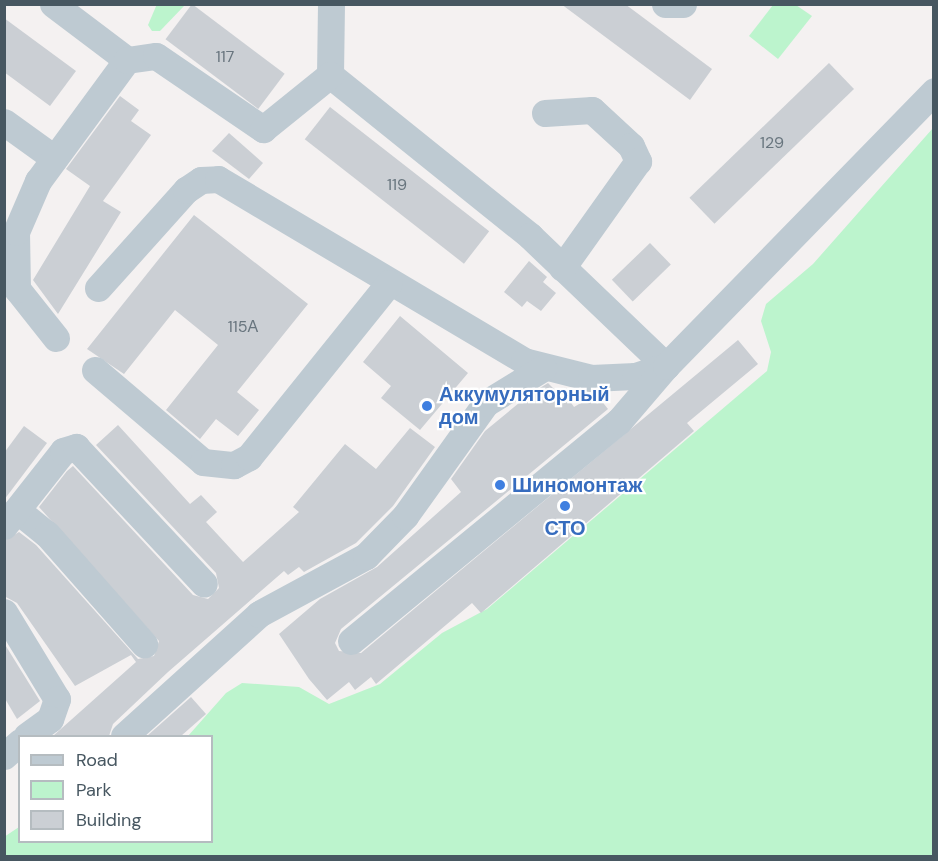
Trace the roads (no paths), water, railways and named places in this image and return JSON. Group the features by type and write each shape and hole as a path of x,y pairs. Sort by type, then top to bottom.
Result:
{"street":[{"path":"53,4 127,60 156,56 263,129 330,75"},
{"path":"330,75 331,4"},
{"path":"665,4 683,4"},
{"path":"56,338 17,289 10,240 54,158 127,60"},
{"path":"330,75 562,268 666,366"},
{"path":"351,641 618,422 666,366 933,91"},
{"path":"544,112 592,110 630,146 638,161 562,268"},
{"path":"5,123 54,158"},
{"path":"98,288 186,190 201,180 218,179 389,283 543,368 610,378 666,366"},
{"path":"95,370 203,462 234,465 249,457 389,283"},
{"path":"125,735 259,615 366,556 405,516 486,403 543,368"},
{"path":"144,644 46,534 11,518 63,451 76,447 204,584"},
{"path":"4,612 57,699 57,711 24,735"}],"place":[{"name":"Аккумуляторный дом","path":"427,406"},
{"name":"Шиномонтаж","path":"500,485"},
{"name":"СТО","path":"565,506"}]}
